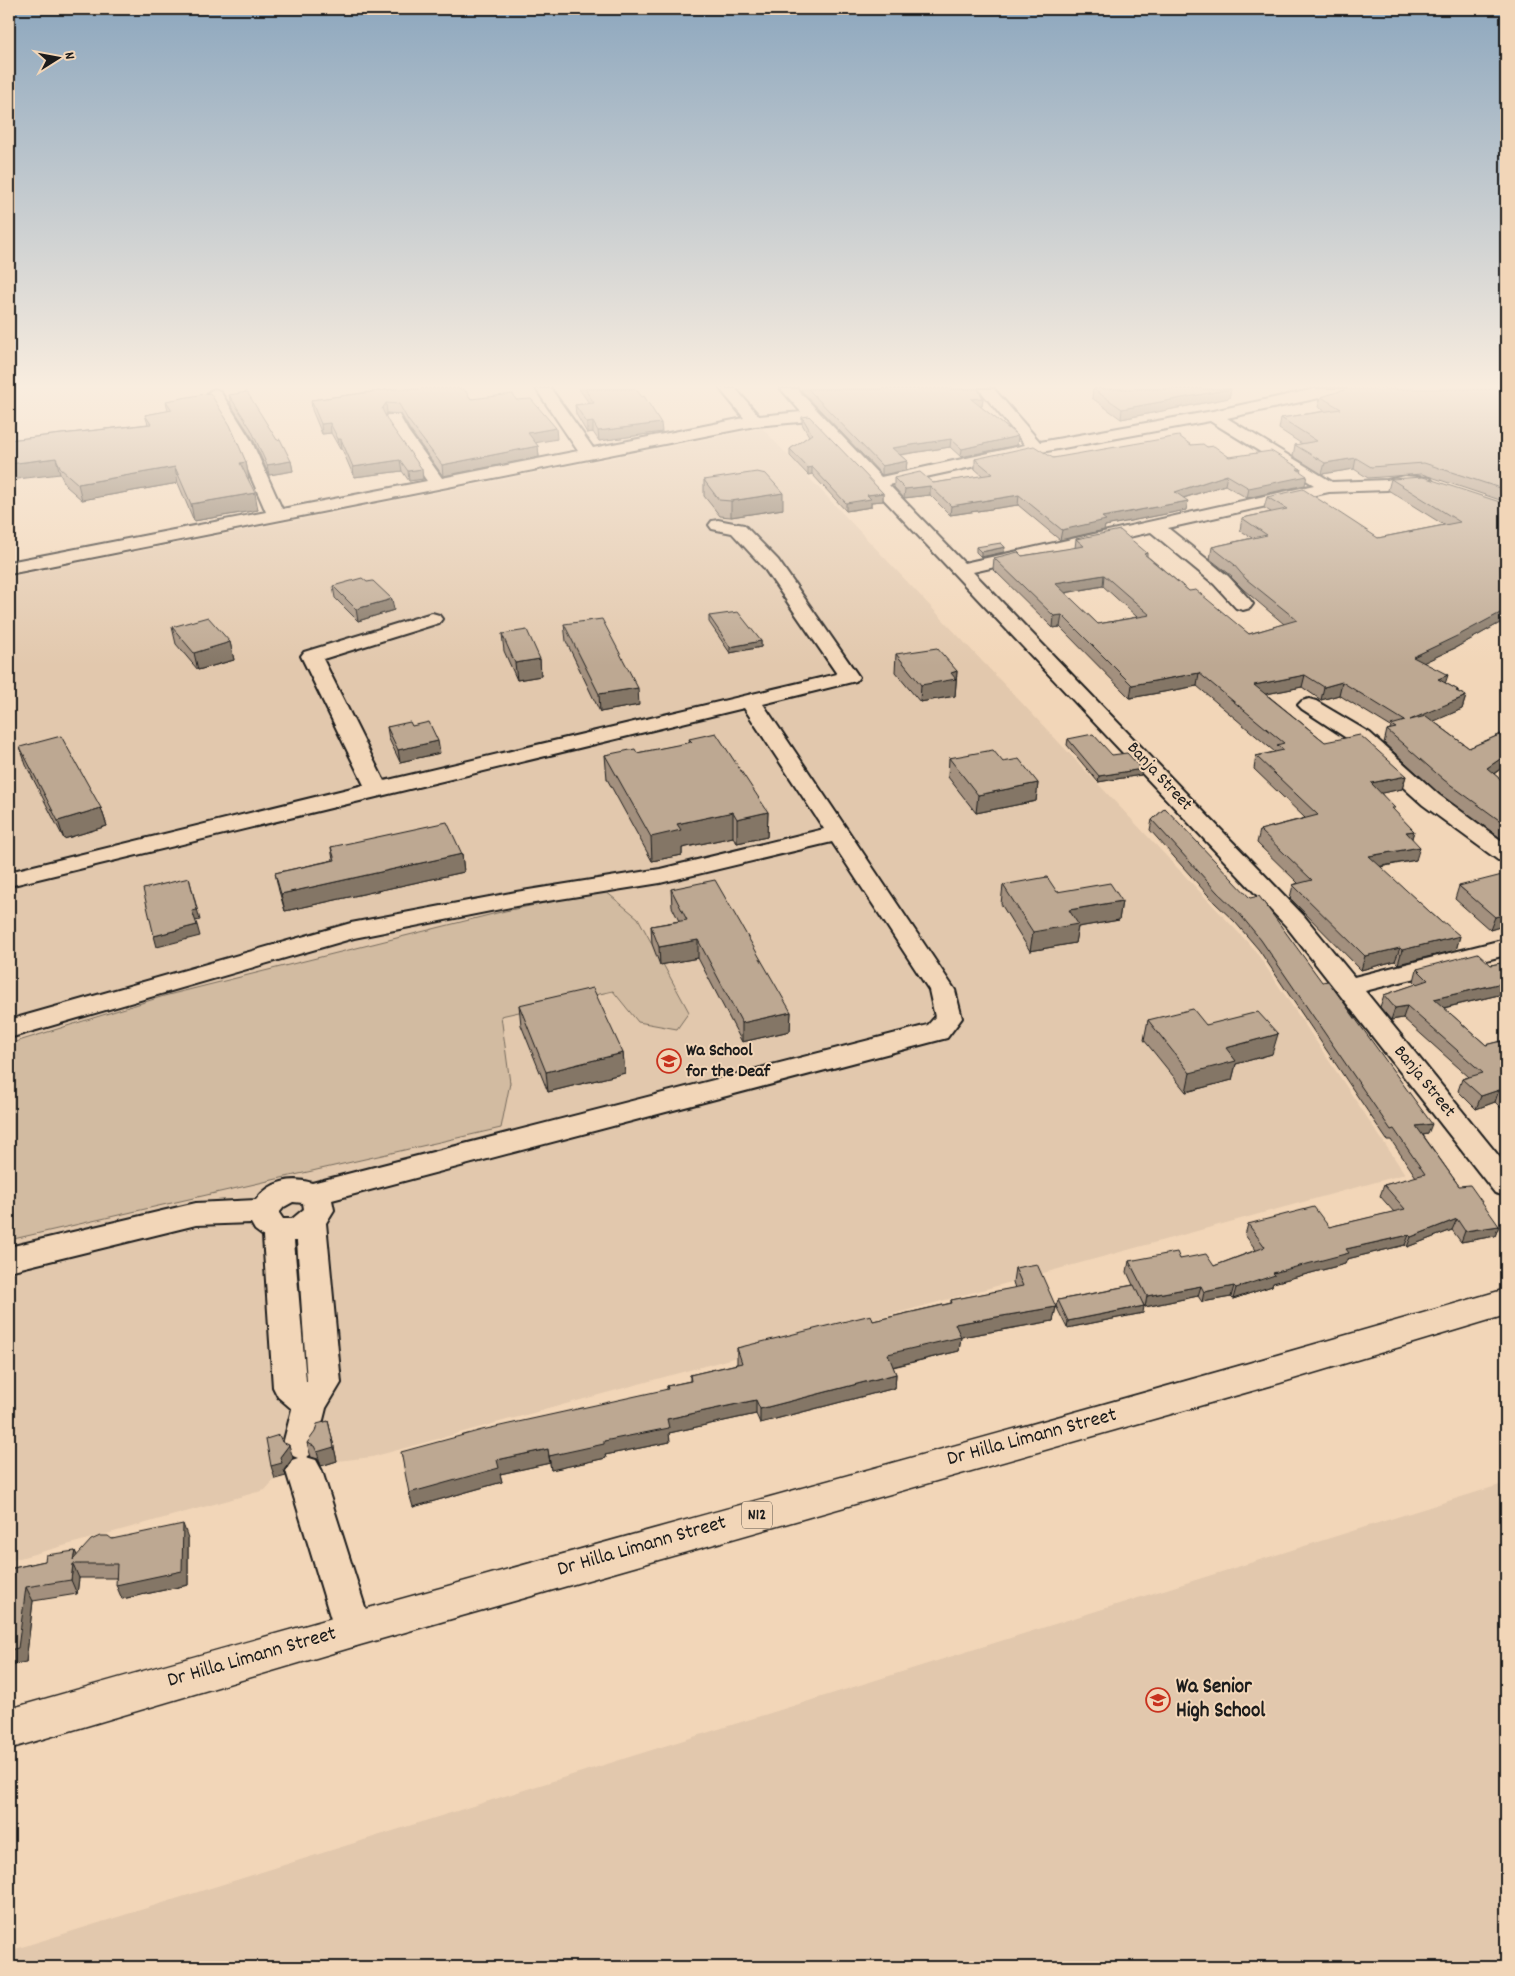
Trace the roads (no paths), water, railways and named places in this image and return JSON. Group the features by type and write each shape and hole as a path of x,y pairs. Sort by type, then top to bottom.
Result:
{"highway":[{"name":"Dr Hilla Limann Street","path":"9,1729 353,1629 1270,1372 1506,1302"}],"street":[{"path":"261,481 276,515"},
{"path":"9,568 451,481"},
{"path":"1320,481 1330,487"},
{"path":"961,569 1330,487 1387,485 1401,481"},
{"path":"1422,481 1439,487"},
{"name":"Banja Street","path":"878,482 1295,921 1506,1185"},
{"path":"9,879 849,677 771,564 738,529 718,525"},
{"path":"1153,525 1221,580 1243,604"},
{"path":"377,789 311,656 432,619"},
{"path":"312,1208 937,1032 949,1018 942,990 751,702"},
{"path":"1309,705 1362,738 1431,800 1506,855"},
{"path":"9,1029 351,931 516,899 660,876 838,833"},
{"path":"1348,987 1506,947"},
{"path":"310,1404 290,1386 271,1220 273,1199 288,1191 305,1191 312,1208 324,1383 310,1404 302,1457 353,1629"},
{"path":"9,1259 196,1214 271,1220"}],"place":[{"name":"Wa School for the Deaf","path":"669,1061"},
{"name":"Wa Senior High School","path":"1158,1700"}]}
